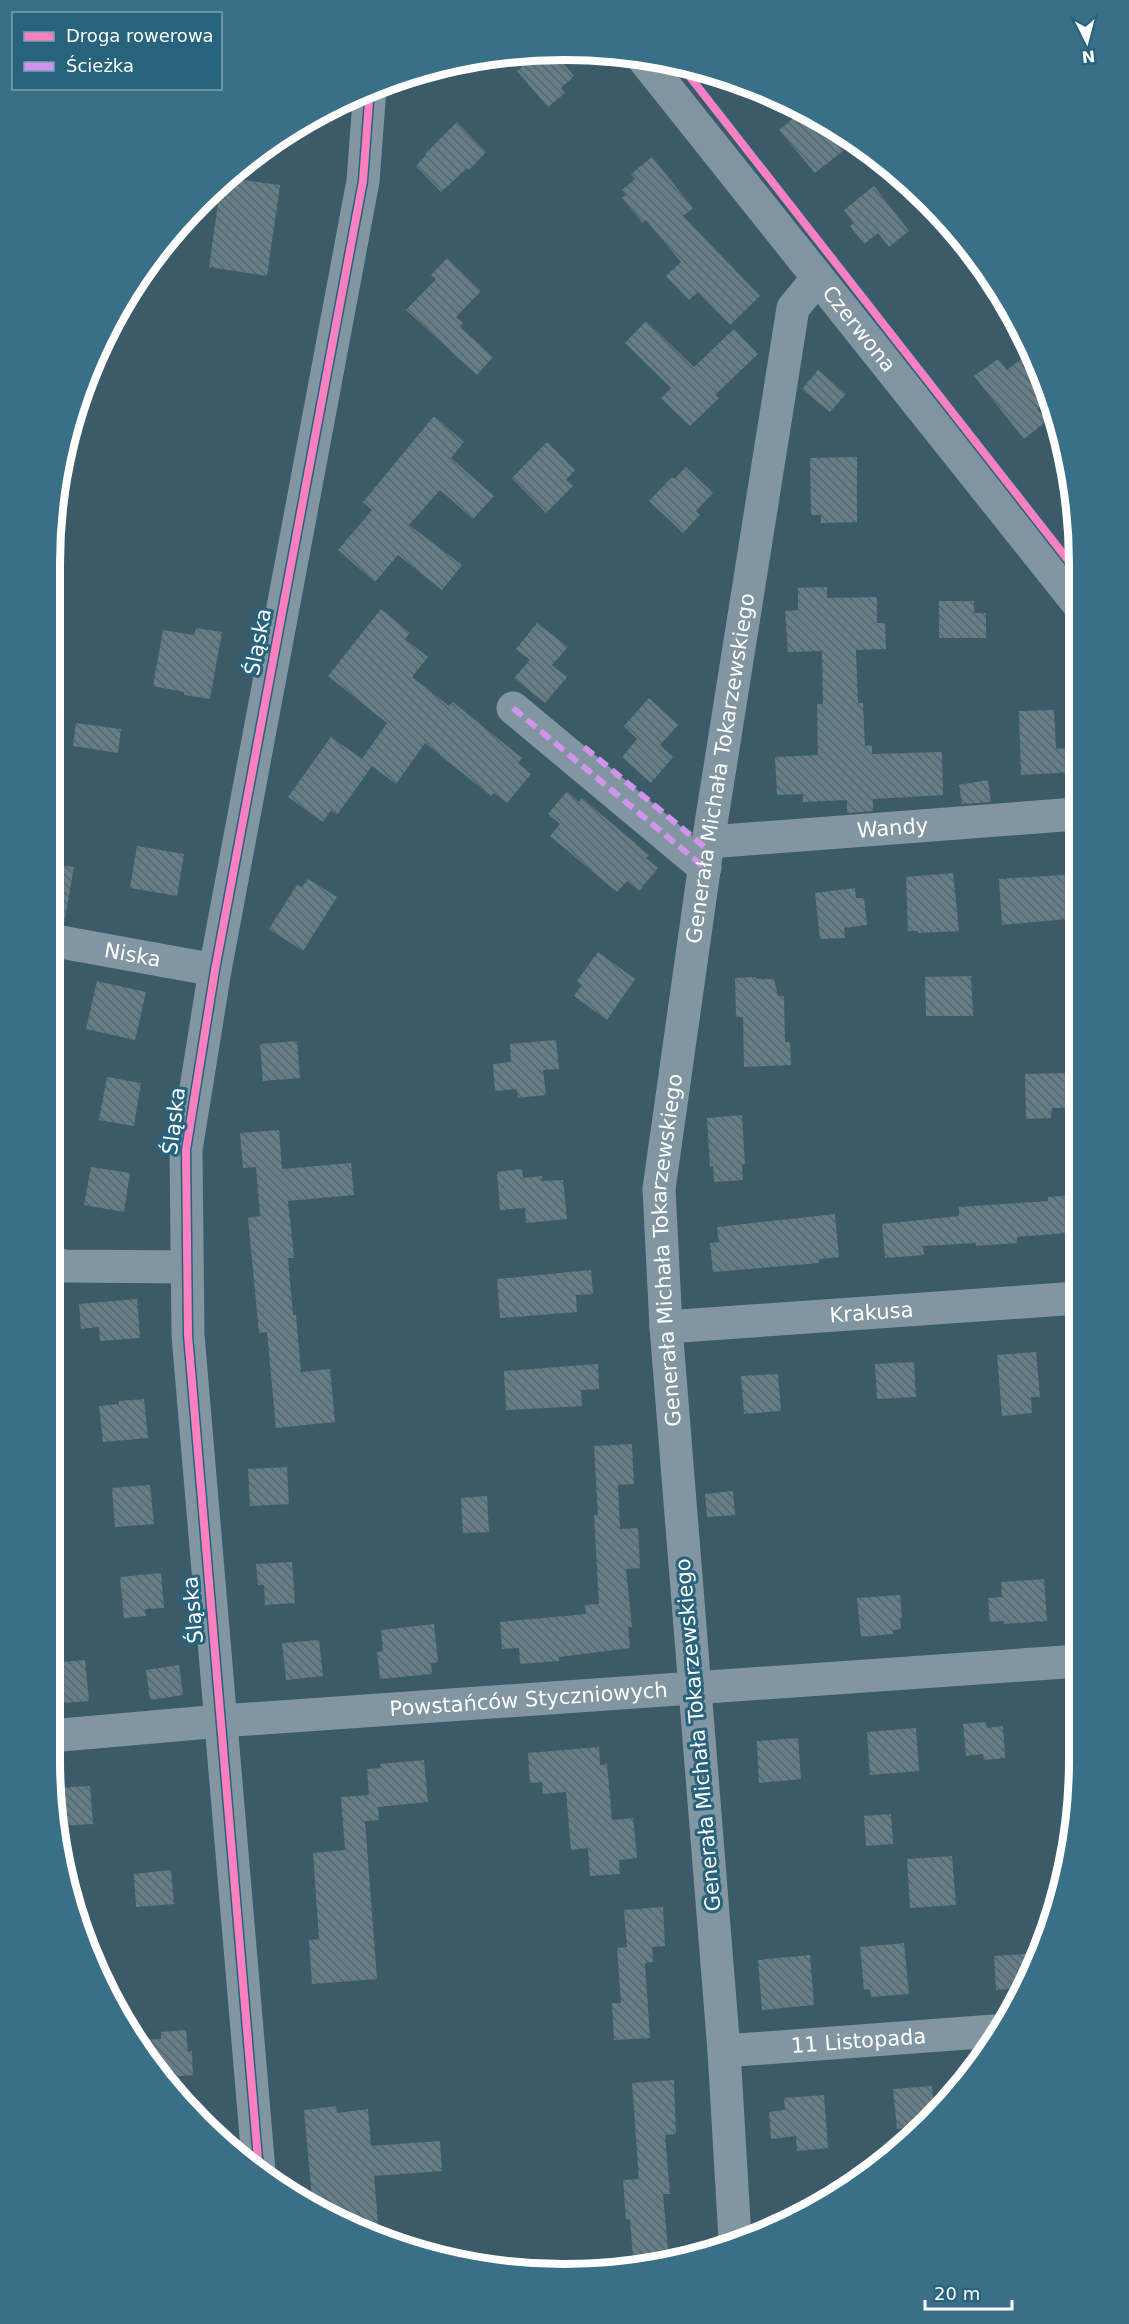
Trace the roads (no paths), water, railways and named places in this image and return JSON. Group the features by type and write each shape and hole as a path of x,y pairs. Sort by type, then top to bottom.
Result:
{"main road":[{"name":"Czerwona","path":"651,68 1069,592"}],"street":[{"name":"Śląska","path":"258,2161 188,1335 186,1150 215,970 363,181 369,99"},
{"name":"Generała Michała Tokarzewskiego","path":"735,2234 724,2051 666,1327 659,1189 707,853 793,308 818,278"},
{"path":"513,708 707,853"},
{"path":"584,747 707,853"},
{"name":"Wandy","path":"707,853 1069,815"},
{"name":"Niska","path":"60,942 215,970"},
{"path":"60,1265 187,1267"},
{"name":"Krakusa","path":"666,1327 1069,1299"},
{"name":"Powstańców Styczniowych","path":"60,1735 221,1721 1069,1662"},
{"name":"11 Listopada","path":"724,2051 989,2031"}]}
